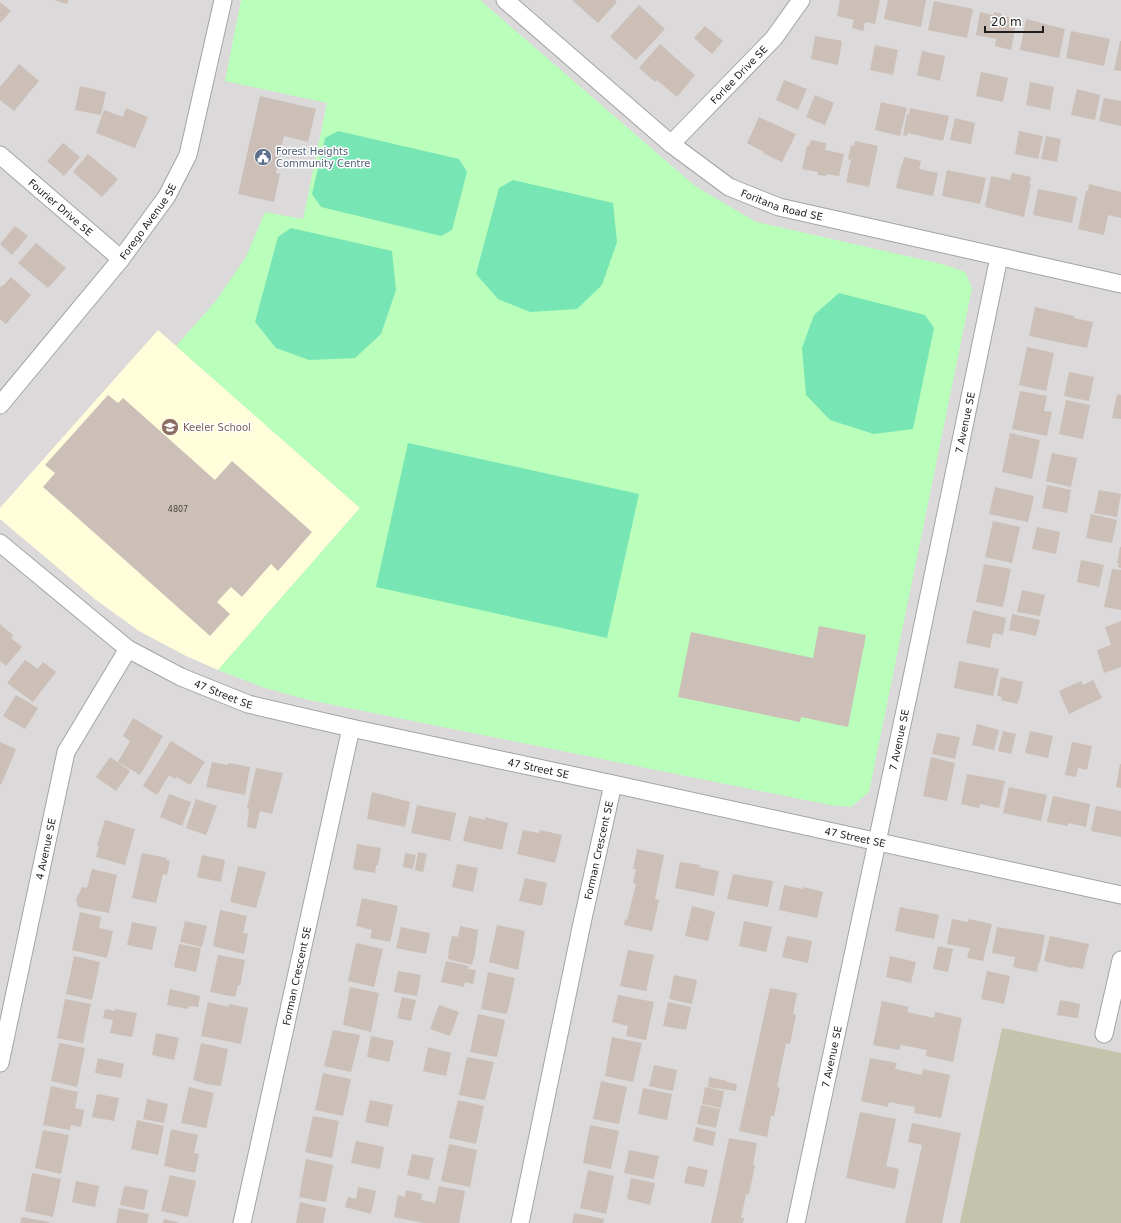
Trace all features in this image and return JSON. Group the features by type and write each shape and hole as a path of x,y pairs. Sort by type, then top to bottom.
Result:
{"street":[{"name":"Forego Avenue SE","path":"0,405 121,259 167,196 188,155 223,0"},
{"name":"Foritana Road SE","path":"504,0 670,144 729,187 779,207 1121,284"},
{"name":"Forlee Drive SE","path":"670,144 774,38 801,0"},
{"name":"Fourier Drive SE","path":"0,155 121,259"},
{"name":"7 Avenue SE","path":"796,1223 998,257"},
{"name":"47 Street SE","path":"0,543 128,649 181,677 248,704 351,728 1121,895"},
{"name":"4 Avenue SE","path":"0,1063 66,752 128,649"},
{"name":"Forman Crescent SE","path":"242,1223 351,728"},
{"name":"Forman Crescent SE","path":"520,1223 582,923 613,784"},
{"path":"1104,1034 1121,960"}],"shaded area":[{"path":"0,0 1121,0 1121,1223 0,1223"},
{"name":"Keeler School","path":"158,330 360,508 218,670 186,656 139,631 96,600 0,519 0,508"},
{"path":"1002,1028 1121,1053 1121,1223 960,1223"}],"green space":[{"path":"241,0 480,0 695,186 756,222 942,264 965,272 972,288 869,792 851,807 830,805 309,700 265,688 218,670 360,508 176,346 215,302 246,257 265,212 303,219 327,103 225,81"},
{"path":"338,131 459,159 467,172 452,230 441,236 321,207 312,194 325,138"},
{"path":"513,180 613,203 617,242 602,285 577,309 530,312 498,299 476,274 499,188"},
{"path":"291,228 392,251 396,290 381,334 355,358 309,360 276,348 255,322 278,237"},
{"path":"839,293 925,315 934,328 913,429 874,434 830,420 806,395 802,348 814,315"},
{"path":"408,443 639,494 607,638 376,587"}],"building":[{"path":"54,0 68,0 67,4"},
{"path":"572,0 615,0 617,2 598,23"},
{"path":"840,0 880,0 875,24 865,22 863,31 852,28 854,20 837,16"},
{"path":"888,0 926,0 921,27 884,19"},
{"path":"934,1 973,9 967,38 928,30"},
{"path":"0,2 11,11 0,23"},
{"path":"639,5 665,29 636,60 610,37"},
{"path":"980,12 994,15 994,12 1002,14 1002,16 1017,19 1011,50 995,46 996,39 976,35"},
{"path":"1026,19 1065,29 1059,58 1020,50"},
{"path":"705,26 723,41 712,54 694,38"},
{"path":"1071,31 1110,39 1104,66 1066,58"},
{"path":"815,36 842,41 838,65 811,59"},
{"path":"1121,41 1121,71 1114,70"},
{"path":"660,44 695,75 677,97 657,80 655,82 639,68"},
{"path":"875,45 898,50 893,75 870,70"},
{"path":"922,51 945,56 940,81 917,75"},
{"path":"19,64 39,81 14,111 0,100 0,87"},
{"path":"981,72 1008,78 1003,102 976,96"},
{"path":"784,80 807,89 798,110 776,100"},
{"path":"1030,82 1054,87 1050,110 1026,105"},
{"path":"80,86 106,92 101,115 75,110"},
{"path":"1077,89 1100,95 1095,120 1071,115"},
{"path":"815,95 834,103 825,125 806,117"},
{"name":"Forest Heights Community Centre","path":"260,96 316,109 308,142 284,136 276,173 280,174 274,202 238,194"},
{"path":"1104,98 1121,101 1121,126 1099,121"},
{"path":"881,102 907,108 900,136 875,130"},
{"path":"126,108 148,117 135,148 96,133 104,110 123,117"},
{"path":"910,108 949,116 943,141 908,133 907,136 903,135 907,114 909,115"},
{"path":"759,117 796,134 782,162 747,143"},
{"path":"955,118 975,123 971,144 950,140"},
{"path":"1019,131 1043,136 1038,159 1015,154"},
{"path":"1046,136 1061,139 1057,162 1041,159"},
{"path":"811,140 826,143 825,150 844,154 839,176 826,174 826,176 818,175 818,172 802,169 807,146 809,146"},
{"path":"855,141 878,146 869,187 846,182 851,160 848,159 851,145 854,146"},
{"path":"63,143 80,157 64,176 47,161"},
{"path":"88,154 118,179 102,197 73,172"},
{"path":"904,157 921,161 919,169 938,173 933,196 896,188"},
{"path":"947,170 986,178 980,204 942,196"},
{"path":"1012,173 1031,177 1029,184 1031,184 1024,217 985,207 991,176 1010,180"},
{"path":"1089,184 1121,192 1121,218 1108,215 1104,235 1078,229 1086,191 1088,191"},
{"path":"1038,189 1077,197 1072,223 1033,215"},
{"path":"15,226 28,236 12,255 0,244"},
{"path":"36,243 66,268 48,288 18,263"},
{"path":"11,277 31,295 6,324 0,319 0,288"},
{"path":"1035,307 1093,322 1087,348 1029,336"},
{"path":"1027,347 1054,353 1046,391 1019,385"},
{"path":"1069,372 1094,377 1089,401 1064,396"},
{"path":"1020,391 1047,396 1044,411 1052,412 1047,436 1012,429"},
{"path":"1117,394 1121,395 1121,419 1112,418"},
{"path":"108,395 118,403 123,398 215,480 232,461 312,532 278,571 271,564 242,597 231,587 217,602 230,614 210,636 43,487 55,473 45,465"},
{"path":"1066,400 1090,405 1083,439 1059,434"},
{"path":"1010,433 1040,440 1032,479 1002,472"},
{"path":"1052,453 1077,458 1071,487 1046,481"},
{"path":"1047,485 1071,490 1067,513 1042,508"},
{"path":"995,487 1034,496 1028,522 989,514"},
{"path":"1099,490 1121,494 1117,517 1094,513"},
{"path":"1091,514 1117,520 1112,543 1086,538"},
{"path":"993,521 1020,527 1012,563 985,557"},
{"path":"1037,527 1060,532 1056,554 1032,549"},
{"path":"1120,547 1121,568 1118,567 1119,563 1117,563"},
{"path":"1081,560 1104,565 1099,587 1077,582"},
{"path":"984,564 1011,569 1003,607 976,602"},
{"path":"1112,569 1121,570 1121,610 1104,607"},
{"path":"1022,590 1045,595 1040,616 1017,612"},
{"path":"973,610 1006,618 1003,635 993,633 990,648 966,643"},
{"path":"1012,614 1040,620 1036,636 1009,630"},
{"path":"1121,621 1121,667 1104,673 1097,650 1111,645 1105,627"},
{"path":"0,624 13,635 11,638 22,647 6,666 0,661"},
{"path":"819,626 866,635 848,727 801,717 800,722 678,697 691,632 813,658"},
{"path":"25,660 38,669 43,662 56,672 33,702 7,683"},
{"path":"959,661 999,669 993,696 954,688"},
{"path":"1001,677 1023,682 1017,704 1001,700 1002,697 997,696"},
{"path":"1093,680 1102,698 1069,714 1059,691 1081,681 1083,685"},
{"path":"16,695 38,708 25,729 3,716"},
{"path":"133,718 163,736 140,775 118,762 130,741 123,736"},
{"path":"977,724 999,730 994,750 972,745"},
{"path":"1003,731 1016,734 1011,754 998,751"},
{"path":"1030,731 1053,736 1048,758 1025,753"},
{"path":"937,733 960,737 955,759 932,754"},
{"path":"171,741 205,762 190,785 177,777 175,779 169,775 157,795 143,786"},
{"path":"0,742 16,749 1,785 0,784"},
{"path":"1072,742 1092,746 1087,770 1078,768 1076,777 1065,775"},
{"path":"110,757 130,771 116,791 96,777"},
{"path":"931,757 955,763 947,801 923,796"},
{"path":"212,762 228,765 229,763 250,767 245,795 206,787"},
{"path":"1121,764 1121,788 1116,787"},
{"path":"256,768 283,773 272,814 260,811 256,829 247,827 249,809 247,808"},
{"path":"967,774 1005,781 999,808 980,804 979,808 961,804"},
{"path":"1009,787 1047,795 1041,821 1003,813"},
{"path":"372,792 410,802 405,827 367,819"},
{"path":"169,794 191,802 182,826 160,817"},
{"path":"1053,796 1090,804 1086,827 1068,823 1068,826 1047,822"},
{"path":"196,799 217,806 206,835 186,828"},
{"path":"417,805 456,813 450,841 411,833"},
{"path":"1096,806 1121,811 1121,837 1091,831"},
{"path":"469,816 485,820 485,817 508,823 502,850 463,841"},
{"path":"105,820 135,829 125,865 96,857 99,846 97,846"},
{"path":"523,830 539,833 540,830 562,835 555,863 517,854"},
{"path":"357,844 381,848 375,873 353,869"},
{"path":"637,849 664,855 655,899 659,900 652,931 624,925 625,919 627,920 636,884 633,883 636,869 633,869"},
{"path":"418,852 427,854 423,872 415,870"},
{"path":"142,853 167,858 166,860 170,861 167,875 163,874 156,903 132,898"},
{"path":"405,853 416,855 413,869 403,867"},
{"path":"202,855 225,860 221,882 197,877"},
{"path":"680,862 700,865 699,867 719,871 714,896 675,888"},
{"path":"457,864 478,868 473,892 452,887"},
{"path":"238,866 266,872 256,908 230,902"},
{"path":"92,869 117,875 109,913 78,907 76,901 78,894 82,887 87,888"},
{"path":"733,874 773,881 768,907 727,899"},
{"path":"525,878 547,883 542,906 519,901"},
{"path":"784,885 803,889 804,887 823,892 817,918 779,910"},
{"path":"362,898 398,906 390,942 370,938 372,930 356,926"},
{"path":"692,906 715,912 708,941 685,936"},
{"path":"900,907 939,915 934,939 895,931"},
{"path":"220,910 247,916 243,933 248,934 244,954 213,946"},
{"path":"80,912 101,917 99,928 113,931 107,958 72,950"},
{"path":"952,919 968,922 969,919 992,924 983,961 967,958 970,948 947,944"},
{"path":"185,921 207,926 202,947 180,942"},
{"path":"744,921 772,927 766,952 739,946"},
{"path":"132,922 157,927 152,950 127,945"},
{"path":"497,925 525,931 518,970 489,962"},
{"path":"460,926 478,930 472,965 448,959 452,936 458,937"},
{"path":"401,927 430,933 426,954 396,948"},
{"path":"997,927 1045,935 1037,972 1013,967 1015,957 992,953"},
{"path":"787,936 812,941 808,963 782,957"},
{"path":"1050,936 1089,944 1083,969 1072,968 1044,961"},
{"path":"356,943 383,949 374,987 348,981"},
{"path":"179,944 201,948 196,972 174,967"},
{"path":"938,946 953,949 948,972 933,969"},
{"path":"628,950 654,955 646,991 620,986"},
{"path":"218,955 245,960 240,986 238,985 235,997 210,992"},
{"path":"74,956 100,962 92,1000 66,994"},
{"path":"890,956 916,962 911,983 886,977"},
{"path":"446,961 469,966 468,969 476,970 473,984 465,982 464,987 441,982"},
{"path":"398,971 421,975 417,996 394,992"},
{"path":"987,971 1010,976 1004,1004 981,999"},
{"path":"488,972 515,978 507,1014 481,1009"},
{"path":"674,975 697,980 692,1004 669,999"},
{"path":"350,987 379,993 371,1032 343,1025"},
{"path":"770,988 797,993 793,1014 796,1015 790,1044 786,1043 777,1087 780,1088 774,1116 771,1116 767,1137 739,1131"},
{"path":"170,989 200,996 198,1007 189,1006 188,1009 167,1005"},
{"path":"618,995 654,1002 646,1040 626,1036 628,1026 612,1022"},
{"path":"402,997 416,1000 411,1021 397,1018"},
{"path":"65,999 91,1004 83,1043 57,1038"},
{"path":"1060,1000 1080,1004 1078,1018 1057,1015"},
{"path":"882,1001 909,1007 907,1012 934,1018 935,1012 962,1018 953,1062 926,1056 927,1050 901,1045 899,1050 873,1045"},
{"path":"208,1002 229,1007 229,1004 248,1008 241,1044 201,1036"},
{"path":"668,1002 691,1007 686,1030 663,1026"},
{"path":"439,1005 459,1012 450,1036 430,1029"},
{"path":"105,1009 115,1011 115,1009 137,1013 132,1037 110,1033 113,1020 103,1018"},
{"path":"478,1014 505,1020 497,1057 470,1052"},
{"path":"333,1030 360,1035 351,1072 324,1066"},
{"path":"156,1033 179,1038 174,1060 152,1055"},
{"path":"371,1036 394,1041 389,1062 367,1057"},
{"path":"612,1037 642,1043 633,1082 605,1076"},
{"path":"59,1043 85,1048 77,1087 51,1081"},
{"path":"201,1043 228,1049 221,1086 193,1080"},
{"path":"428,1047 451,1053 446,1076 423,1071"},
{"path":"467,1057 494,1062 485,1100 459,1095"},
{"path":"98,1058 124,1064 121,1078 95,1073"},
{"path":"870,1058 897,1063 895,1069 922,1075 923,1069 950,1075 941,1118 914,1113 915,1107 889,1102 888,1107 861,1101"},
{"path":"654,1065 677,1070 673,1091 649,1086"},
{"path":"323,1073 351,1079 343,1116 315,1110"},
{"path":"709,1077 737,1084 736,1091 708,1087"},
{"path":"601,1081 627,1087 619,1124 593,1119"},
{"path":"51,1086 78,1092 75,1108 84,1110 81,1127 71,1125 70,1130 43,1125"},
{"path":"189,1087 214,1093 206,1128 181,1123"},
{"path":"705,1087 724,1091 721,1108 702,1104"},
{"path":"643,1088 672,1094 667,1120 638,1114"},
{"path":"97,1094 119,1098 114,1121 92,1117"},
{"path":"147,1099 168,1104 164,1123 143,1119"},
{"path":"370,1100 393,1105 388,1127 365,1122"},
{"path":"458,1100 484,1106 476,1144 449,1138"},
{"path":"701,1105 720,1109 716,1128 697,1124"},
{"path":"860,1112 896,1119 886,1166 899,1169 895,1189 846,1178"},
{"path":"313,1116 339,1121 332,1158 305,1152"},
{"path":"137,1120 164,1126 158,1155 131,1149"},
{"path":"912,1123 961,1133 942,1223 905,1223 922,1145 908,1142"},
{"path":"590,1125 619,1131 611,1169 583,1163"},
{"path":"696,1127 716,1132 713,1146 693,1141"},
{"path":"171,1129 198,1135 194,1153 199,1154 195,1173 164,1166"},
{"path":"43,1130 69,1135 61,1174 35,1168"},
{"path":"729,1138 757,1143 753,1165 755,1165 749,1194 746,1194 741,1218 744,1218 743,1223 711,1223"},
{"path":"356,1141 384,1147 380,1169 351,1163"},
{"path":"449,1144 477,1150 470,1187 441,1181"},
{"path":"629,1150 659,1156 654,1179 624,1173"},
{"path":"412,1154 434,1158 429,1180 407,1175"},
{"path":"306,1159 333,1165 326,1202 299,1197"},
{"path":"688,1166 708,1170 704,1187 684,1183"},
{"path":"588,1170 614,1176 606,1214 580,1208"},
{"path":"32,1173 61,1179 53,1217 25,1211"},
{"path":"170,1175 196,1181 188,1217 161,1211"},
{"path":"631,1178 655,1183 650,1205 627,1199"},
{"path":"76,1181 99,1186 95,1207 72,1202"},
{"path":"127,1186 148,1190 144,1210 120,1205 124,1187"},
{"path":"439,1186 465,1191 459,1223 424,1223 394,1217 398,1195 405,1197 406,1190 422,1194 421,1200 435,1203"},
{"path":"358,1187 376,1191 371,1214 345,1207 348,1197 356,1199"},
{"path":"300,1202 326,1208 323,1223 296,1223"},
{"path":"119,1208 149,1214 147,1223 116,1223"},
{"path":"574,1213 604,1219 603,1223 572,1223"},
{"path":"22,1217 49,1222 49,1223 20,1223"},
{"path":"164,1219 178,1222 178,1223 163,1223"}],"place":[{"name":"Forest Heights Community Centre","path":"263,157"},
{"name":"Keeler School","path":"170,427"}]}
